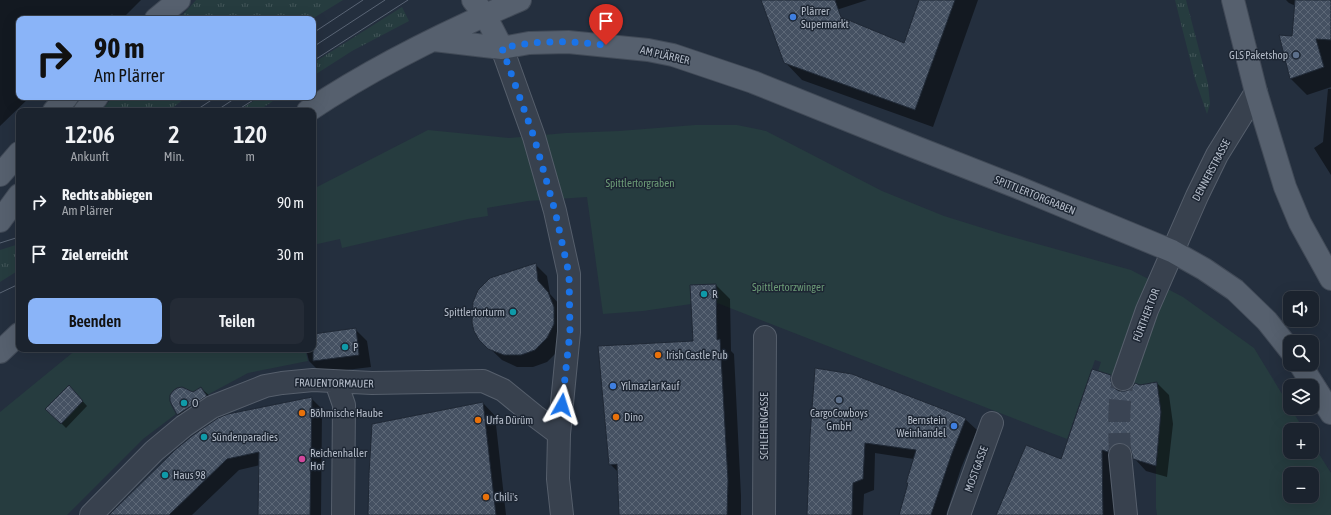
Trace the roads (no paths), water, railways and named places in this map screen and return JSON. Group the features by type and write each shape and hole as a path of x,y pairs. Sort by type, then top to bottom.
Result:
{"main road":[{"path":"160,16 180,0"},
{"path":"166,16 180,0"},
{"path":"313,108 366,76 434,40 479,7 520,0"},
{"path":"1233,0 1256,92 1285,187 1300,223 1331,280"},
{"path":"479,7 502,48"},
{"name":"AM PLÄRRER","path":"434,40 502,48 530,43 568,42 648,50 673,55 753,82"},
{"name":"SPITTLERTORGRABEN","path":"753,82 1025,190 1172,252 1204,269 1235,290 1267,321 1283,341"},
{"path":"57,108 64,100"},
{"path":"88,108 94,100"},
{"path":"0,175 16,156"},
{"path":"0,221 16,199"},
{"path":"0,333 16,333"},
{"path":"0,352 16,336"},
{"path":"1305,371 1331,412"}],"street":[{"path":"502,48 534,137 555,211 569,274 570,332 559,434 558,479 562,515"},
{"name":"DENNERSTRASSE","path":"1172,252 1217,155 1256,92"},
{"name":"FÜRTHER TOR","path":"1123,379 1147,310 1172,252"},
{"name":"SCHLEHENGASSE","path":"764,338 764,515"},
{"name":"FRAUENTORMAUER","path":"91,515 154,451 184,426 212,407 265,386 282,383 313,380 372,383 483,380 503,390 559,434"},
{"path":"336,382 344,405 343,515"},
{"name":"MOSTGASSE","path":"959,515 992,423"},
{"path":"1121,464 1126,515"}],"tunnel":[{"path":"1120,455 1119,426 1123,379"}],"tram line":[{"path":"316,31 363,0"},
{"path":"316,45 385,0"},
{"path":"316,59 408,0"},
{"path":"200,108 212,100"},
{"path":"220,108 232,100"},
{"path":"241,108 253,100"},
{"path":"0,243 16,238"},
{"path":"0,293 16,285"}],"place":[{"name":"Plärrer Supermarkt","path":"793,17"},
{"name":"GLS Paketshop","path":"1296,55"},
{"name":"R","path":"704,294"},
{"name":"Spittlertorturm","path":"513,312"},
{"name":"P","path":"345,347"},
{"name":"Irish Castle Pub","path":"658,355"},
{"name":"Yilmazlar Kauf","path":"613,386"},
{"name":"CargoCowboys GmbH","path":"839,400"},
{"name":"O","path":"184,403"},
{"name":"Böhmische Haube","path":"302,413"},
{"name":"Dino","path":"616,417"},
{"name":"Urfa Dürüm","path":"478,420"},
{"name":"Bernstein Weinhandel","path":"954,426"},
{"name":"Sündenparadies","path":"204,437"},
{"name":"Reichenhaller Hof","path":"302,459"},
{"name":"Haus 98","path":"165,475"},
{"name":"Chili's","path":"486,497"}],"park label":[{"name":"Spittlertorgraben","path":"640,183"},
{"name":"Spittlertorzwinger","path":"788,287"}]}
